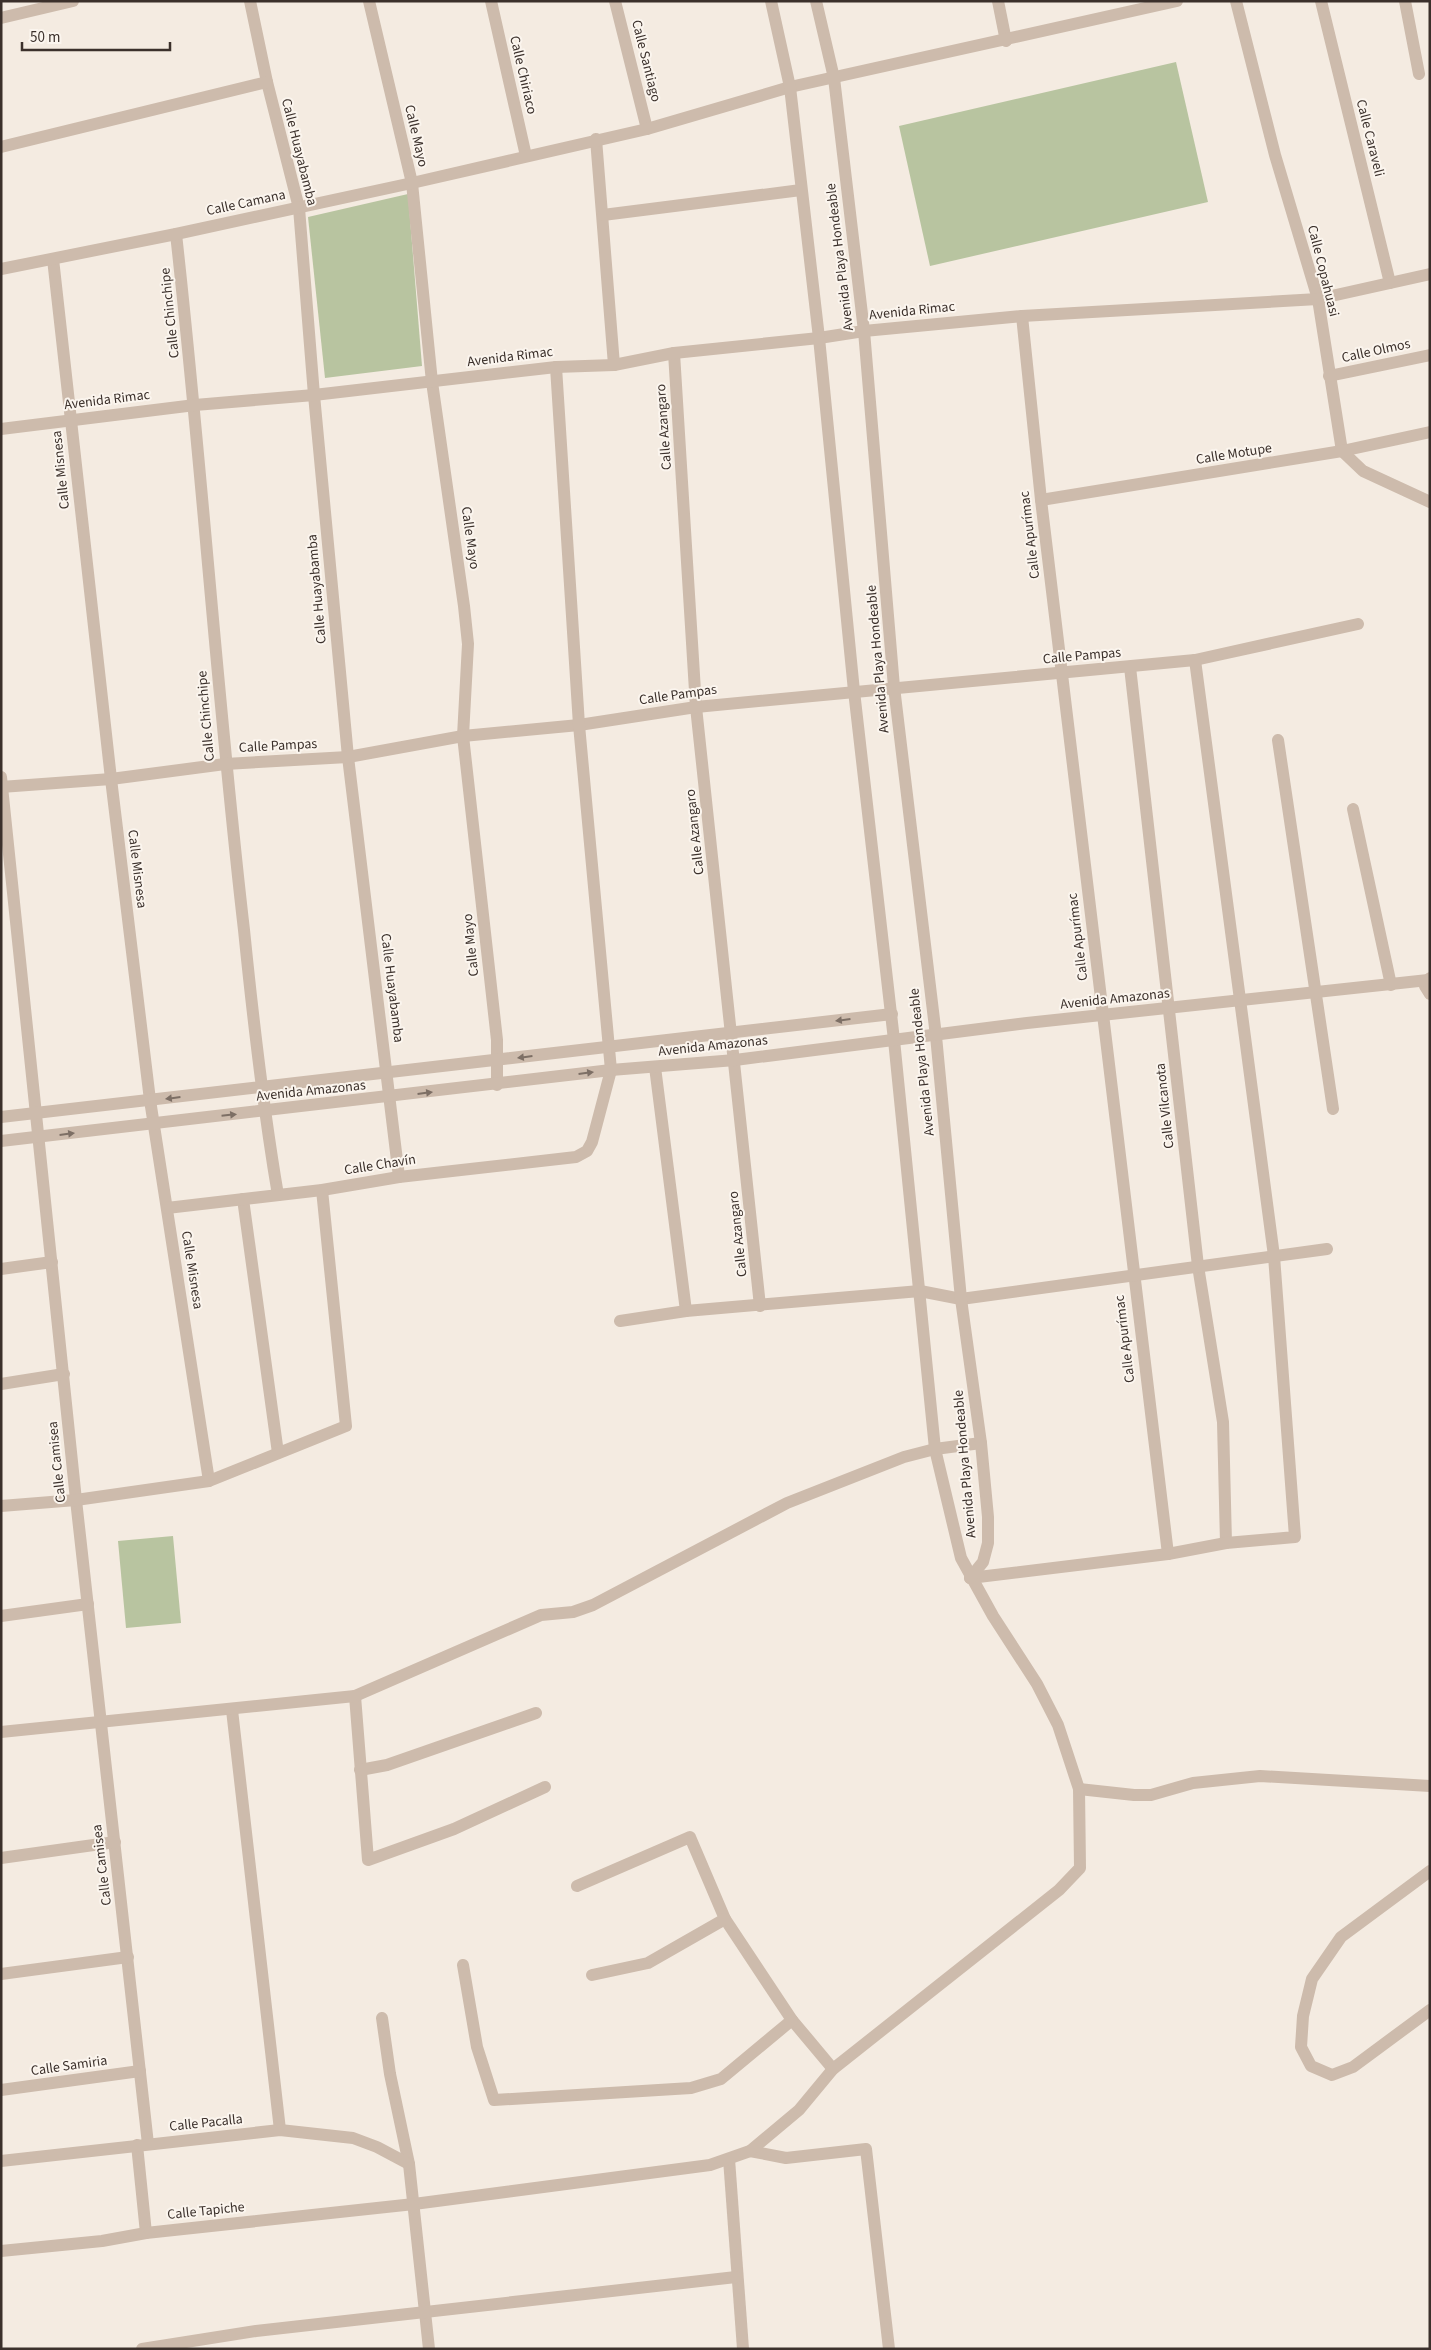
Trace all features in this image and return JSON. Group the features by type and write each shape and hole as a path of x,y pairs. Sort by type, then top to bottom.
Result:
{"street":[{"path":"1,18 73,1"},
{"name":"Calle Huayabamba","path":"250,1 267,82 299,208 314,395 348,757 388,1072 399,1177"},
{"name":"Calle Mayo","path":"369,1 412,183 432,382 468,644 463,736 497,1040 497,1085"},
{"name":"Calle Chiriaco","path":"491,1 526,156"},
{"name":"Calle Santiago","path":"615,1 647,129"},
{"name":"Avenida Playa Hondeable","path":"771,1 790,87 819,338 854,691 892,1014 935,1449 953,1532 970,1578"},
{"name":"Avenida Playa Hondeable","path":"816,1 834,78 864,331 894,687 936,1036 961,1298 981,1443 988,1517 988,1543 983,1562 970,1578"},
{"path":"998,1 1006,41"},
{"name":"Calle Camana","path":"1,269 176,234 251,216 299,208 412,183 596,139 647,129 790,87 1006,41 1154,4 1177,1"},
{"name":"Calle Copahuasi","path":"1236,1 1275,155 1318,299 1342,451"},
{"name":"Calle Caraveli","path":"1321,1 1390,283"},
{"path":"1405,1 1419,74"},
{"path":"1,147 267,82"},
{"path":"596,139 614,365"},
{"path":"603,215 801,190"},
{"name":"Calle Chinchipe","path":"176,234 195,405 225,764 261,1087 278,1195"},
{"name":"Calle Misnesa","path":"53,259 110,779 153,1124 209,1481"},
{"name":"Avenida Rimac","path":"1,429 195,405 314,395 556,367 614,365 674,353 819,338 864,331 1022,316 1318,299 1430,274"},
{"name":"Calle Apurímac","path":"1022,316 1041,500 1168,1554"},
{"name":"Calle Azangaro","path":"674,353 696,707 760,1306"},
{"name":"Calle Olmos","path":"1329,376 1430,355"},
{"path":"556,367 579,725 611,1070"},
{"name":"Calle Motupe","path":"1041,500 1342,451 1430,432"},
{"path":"1342,451 1363,471 1430,502"},
{"name":"Calle Pampas","path":"2,783 110,779 225,764 348,757 463,736 579,725 696,707 1195,660 1358,624"},
{"path":"750,2151 798,2110 833,2068 1059,1890 1080,1868 1080,1789 1058,1725 1037,1684 970,1578 1168,1554 1226,1543 1295,1537 1274,1256 1242,1000 1195,660"},
{"name":"Calle Vilcanota","path":"1130,667 1198,1266 1224,1432 1226,1543"},
{"path":"1278,740 1333,1109"},
{"name":"Calle Camisea","path":"2,783 76,1500 140,2071 146,2233"},
{"path":"1353,809 1391,985"},
{"path":"1429,979 1426,986 1430,994"},
{"name":"Avenida Amazonas","path":"1,1141 497,1085 611,1070 735,1060 1102,1015 1391,985 1429,979"},
{"name":"Avenida Amazonas","path":"1,1117 892,1014"},
{"path":"655,1067 686,1311"},
{"name":"Calle Chavín","path":"167,1208 322,1190 399,1177 576,1157 587,1151 592,1142 611,1070"},
{"path":"1,1506 76,1500 209,1481 346,1426 322,1190"},
{"path":"243,1199 278,1453"},
{"path":"620,1322 686,1311 920,1291 961,1298 1327,1249"},
{"path":"1,1269 52,1262"},
{"path":"1,1384 64,1374"},
{"path":"1,1732 355,1696 541,1615 573,1612 593,1605 787,1503 904,1457 935,1449 981,1443"},
{"path":"1,1616 88,1604"},
{"path":"355,1696 368,1860 454,1829 546,1786"},
{"path":"232,1710 280,2130"},
{"path":"360,1770 387,1766 536,1713"},
{"path":"1080,1789 1134,1795 1151,1794 1193,1783 1260,1776 1430,1786"},
{"path":"577,1886 690,1836 725,1919 792,2020 833,2068"},
{"path":"1,1858 115,1842"},
{"path":"1430,1871 1341,1937 1312,1979 1303,2016 1301,2047 1310,2066 1332,2075 1354,2067 1430,2010"},
{"path":"592,1975 648,1963 725,1919"},
{"path":"1,1974 128,1957"},
{"path":"463,1964 477,2047 494,2100 691,2088 721,2079 792,2020"},
{"path":"382,2018 390,2074 409,2164 429,2349"},
{"name":"Calle Samiria","path":"1,2090 140,2071"},
{"name":"Calle Pacalla","path":"1,2161 280,2130 353,2138 377,2147 409,2164"},
{"path":"750,2151 786,2158 866,2149 889,2349"},
{"name":"Calle Tapiche","path":"1,2250 102,2241 146,2233 414,2204 710,2165 750,2151"},
{"path":"729,2158 736,2277 743,2349"},
{"path":"142,2349 256,2331 736,2277"}],"green space":[{"path":"1176,62 1208,202 930,266 899,126"},
{"path":"408,194 422,366 325,378 308,217"},
{"path":"173,1536 181,1623 126,1628 118,1541"}]}
